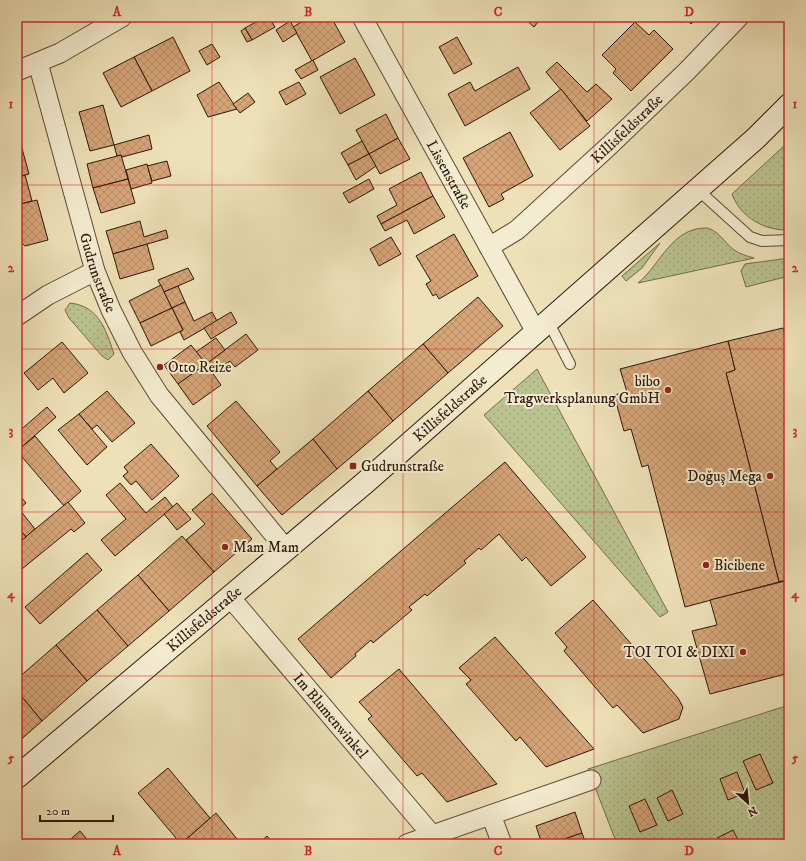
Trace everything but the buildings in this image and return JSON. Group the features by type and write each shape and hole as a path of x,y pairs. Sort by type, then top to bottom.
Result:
{"main road":[{"name":"Killisfeldstraße","path":"17,777 430,426 756,138 789,105"}],"street":[{"name":"Lissenstraße","path":"362,17 489,247 542,326"},
{"name":"Killisfeldstraße","path":"489,247 517,230 586,167 687,71 739,17"},
{"path":"17,71 60,53 118,18"},
{"name":"Gudrunstraße","path":"38,63 96,271 111,310 132,352 159,395 286,549"},
{"path":"17,316 48,295 96,271"},
{"name":"Im Blumenwinkel","path":"229,596 432,835"},
{"path":"407,844 591,780"},
{"path":"492,815 502,844"}],"lane":[{"path":"697,189 750,237 762,241 789,240"},
{"path":"542,326 570,364"}],"green space":[{"path":"786,144 789,144 789,230 780,230 763,225 747,216 736,202 732,194"},
{"path":"707,228 718,234 734,250 754,258 638,283 676,240 695,229"},
{"path":"660,243 642,268 626,281 622,276"},
{"path":"789,258 789,276 746,287 741,271 745,264"},
{"path":"70,303 80,305 88,309 95,314 100,321 108,336 114,354 108,360 102,356 69,318 65,310"},
{"path":"537,369 668,612 660,617 484,415"},
{"path":"789,705 789,844 617,844 588,769"}],"place":[{"name":"Otto Reize","path":"160,367"},
{"name":"bibo Tragwerksplanung GmbH","path":"668,390"},
{"name":"Gudrunstraße","path":"353,466"},
{"name":"Doğuş Mega","path":"770,476"},
{"name":"Mam Mam","path":"225,547"},
{"name":"Bicibene","path":"706,565"},
{"name":"TOI TOI & DIXI","path":"743,652"}]}
